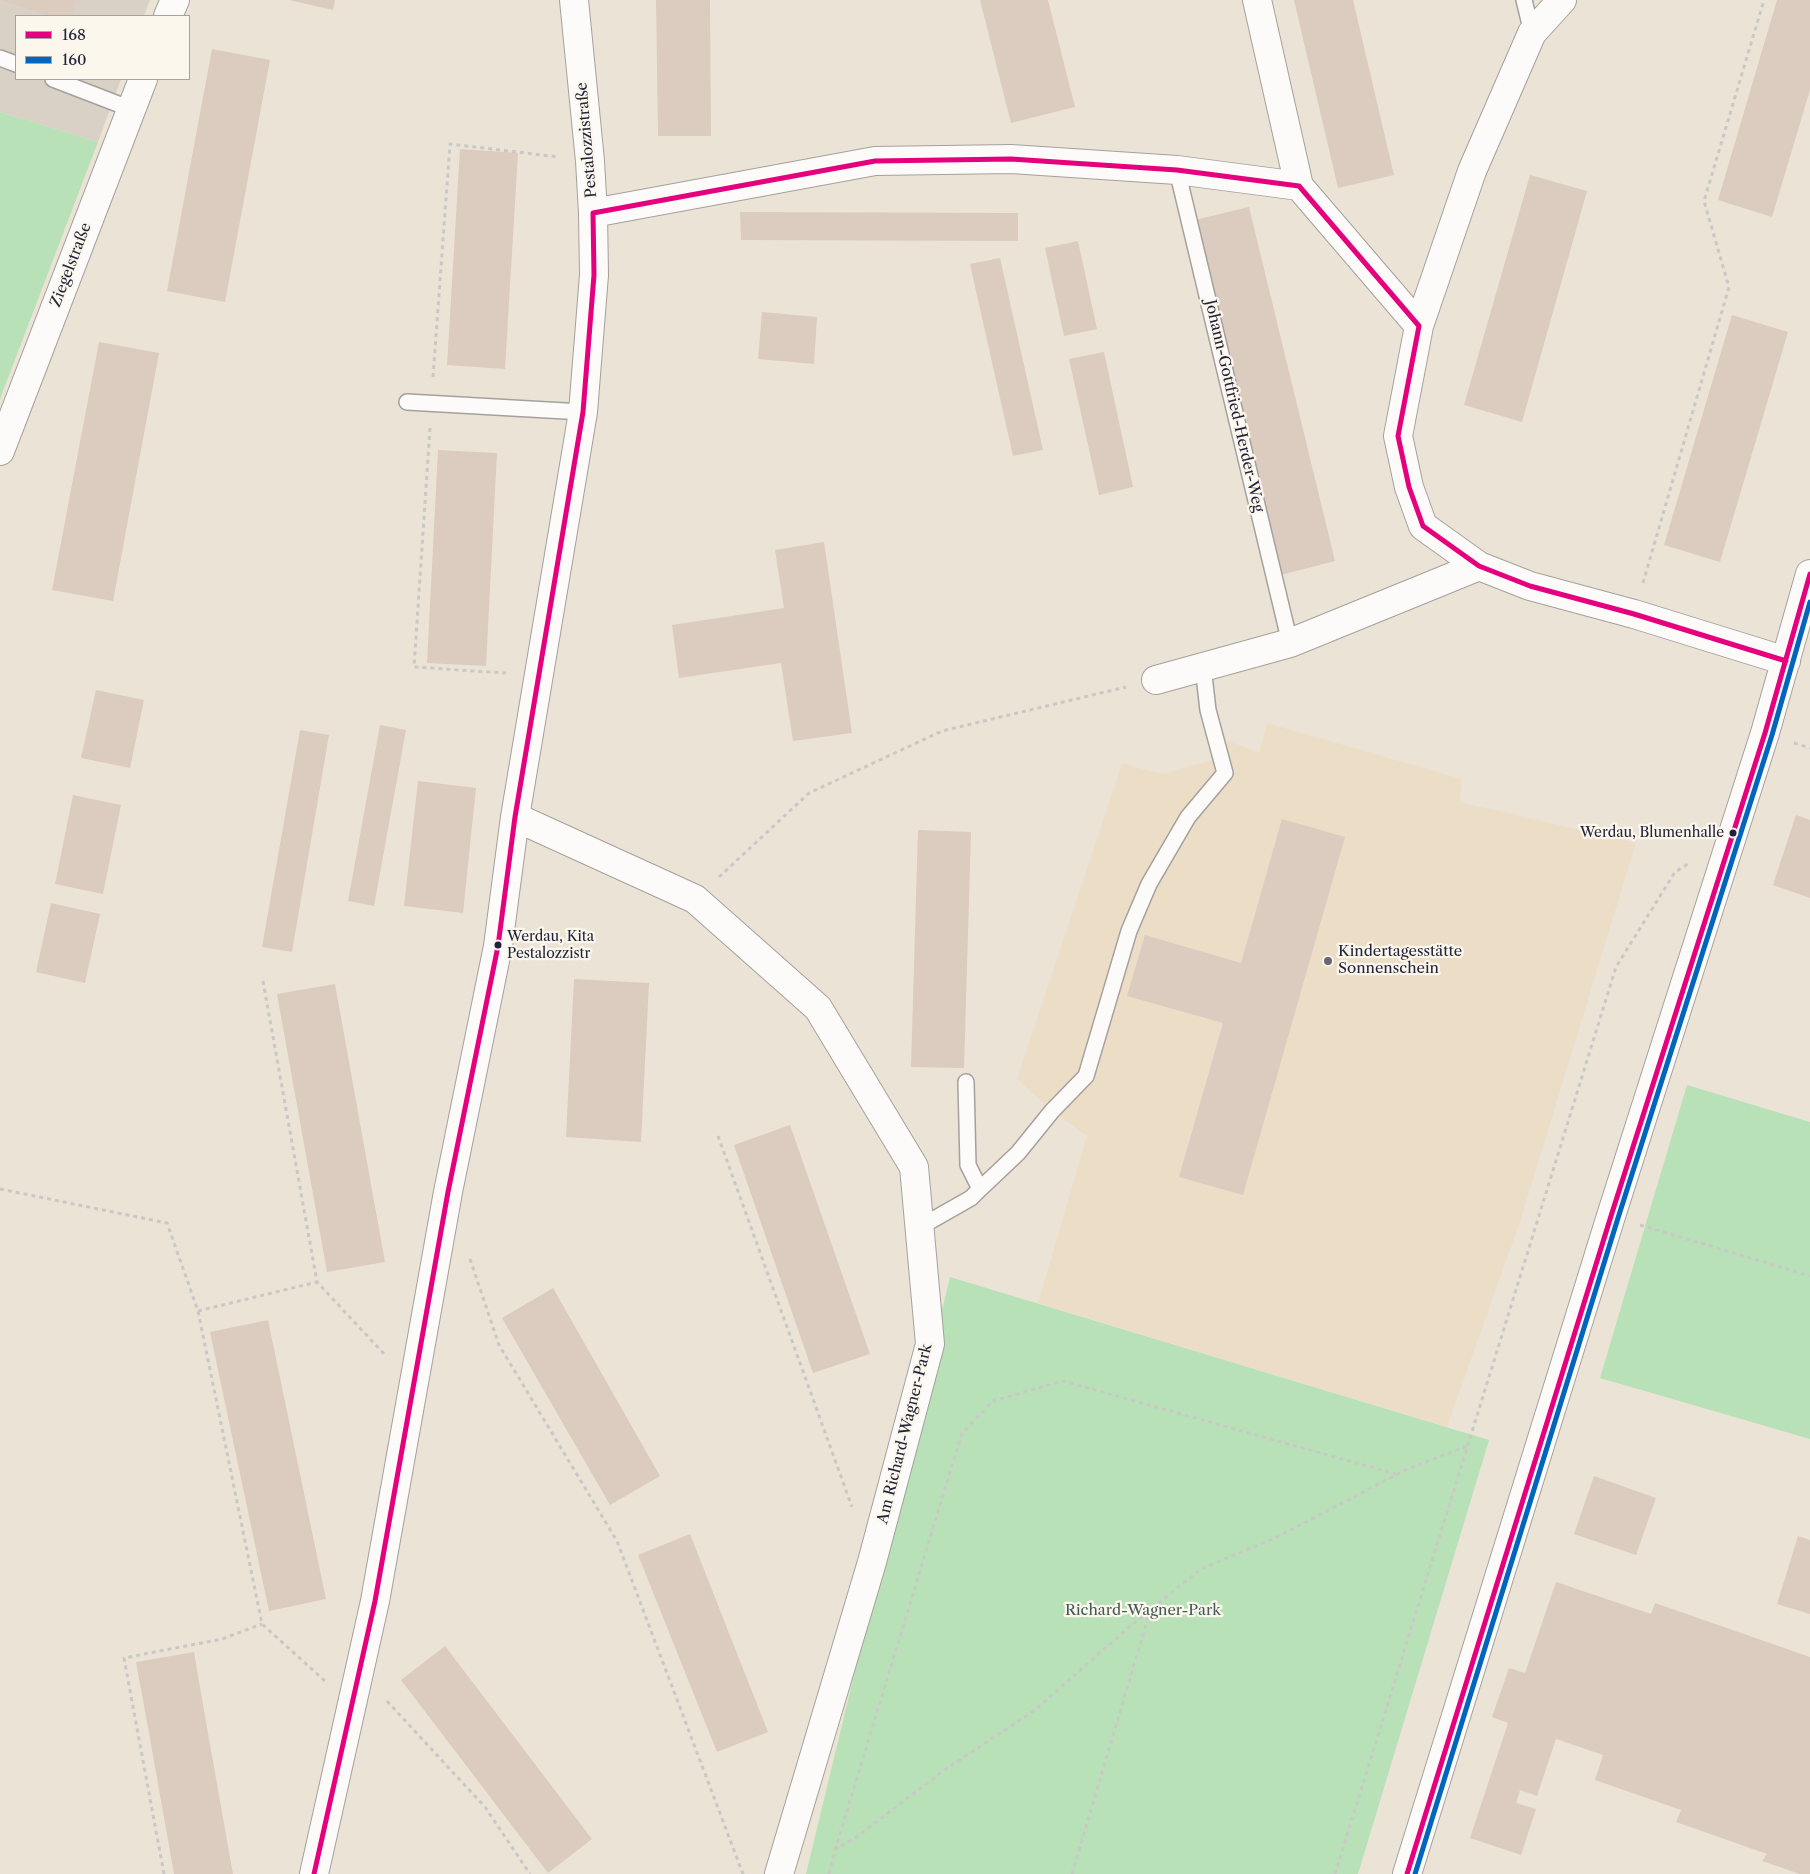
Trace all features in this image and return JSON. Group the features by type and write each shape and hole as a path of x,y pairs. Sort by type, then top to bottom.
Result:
{"street":[{"path":"168,15 175,0"},
{"name":"Pestalozzistraße","path":"314,1874 375,1601 448,1192 498,946 515,817 583,412 594,275 593,213 590,161 574,0"},
{"path":"1257,0 1299,186 1419,326"},
{"path":"1562,0 1532,33 1472,171 1419,326 1398,436 1409,487 1423,526 1479,566 1530,586 1634,614 1786,661"},
{"name":"Ziegelstraße","path":"0,451 143,80"},
{"path":"593,213 875,161 1011,159 1177,170 1299,186"},
{"path":"1156,680 1290,643 1479,566"},
{"path":"1408,1874 1611,1216 1765,733 1810,574"},
{"name":"Am Richard-Wagner-Park","path":"515,817 695,899 818,1008 914,1167 930,1344 872,1562 780,1874"}],"lane":[{"path":"1524,0 1532,33"},
{"path":"0,58 15,64"},
{"path":"56,80 131,109"},
{"name":"Johann-Gottfried-Herder-Weg","path":"1177,170 1290,643"},
{"path":"407,402 583,412"},
{"path":"920,1227 971,1198 1018,1153 1052,1111 1086,1076 1129,931 1149,884 1188,817 1225,773 1208,710 1204,667"},
{"path":"966,1082 968,1165 980,1189"}],"path":[{"path":"1634,614 1729,286 1704,201 1764,0"},
{"path":"695,899 809,793 942,731 1156,680"},
{"path":"1335,1874 1616,967 1675,872 1730,840"},
{"path":"263,981 317,1282 413,1386"},
{"path":"718,1136 856,1516"},
{"path":"0,1189 167,1223 198,1311 262,1624 352,1704"},
{"path":"1611,1216 1810,1276"},
{"path":"469,1255 499,1345 617,1541 743,1874"},
{"path":"198,1311 317,1282"},
{"path":"829,1874 962,1433 993,1401 1063,1381 1396,1474"},
{"path":"835,1850 858,1836 943,1771 1035,1710 1150,1609 1201,1568 1277,1537 1396,1474 1468,1446"},
{"path":"1072,1874 1150,1609"},
{"path":"164,1874 124,1658 222,1638 262,1624"},
{"path":"359,1672 485,1807 530,1874"}],"shaded area":[{"path":"0,0 150,0 144,15 15,15 15,80 121,80 98,142 0,112"},
{"name":"Kindertagesstätte Sonnenschein","path":"1267,723 1462,779 1460,802 1636,843 1520,1222 1447,1427 1038,1303 1087,1136 1052,1111 1017,1079 1122,764 1164,774 1220,758 1229,741 1259,753"}],"green space":[{"path":"0,112 98,142 0,399"},
{"path":"1687,1085 1810,1122 1810,1439 1600,1378"},
{"name":"Richard-Wagner-Park","path":"950,1277 1489,1440 1358,1874 806,1874"}],"building":[{"path":"1,0 76,0 71,15 46,15"},
{"path":"289,0 335,0 333,10"},
{"path":"656,0 710,0 711,136 658,136"},
{"path":"980,0 1048,0 1075,107 1011,123"},
{"path":"1294,0 1353,0 1394,175 1338,188"},
{"path":"1777,0 1810,0 1810,90 1772,217 1718,200"},
{"path":"212,49 270,60 225,302 167,291"},
{"path":"460,149 518,153 505,369 447,365"},
{"path":"1530,175 1587,191 1522,422 1464,405"},
{"path":"1249,207 1335,561 1281,575 1195,220"},
{"path":"740,212 1018,213 1018,241 741,240"},
{"path":"1078,241 1097,329 1064,336 1045,248"},
{"path":"1000,258 1043,450 1013,456 970,264"},
{"path":"762,312 817,317 814,364 758,359"},
{"path":"1732,315 1788,332 1720,562 1664,545"},
{"path":"99,342 159,353 113,601 52,590"},
{"path":"1104,352 1133,487 1099,495 1069,359"},
{"path":"438,450 497,453 486,666 427,663"},
{"path":"824,542 852,733 793,741 781,663 679,678 672,625 784,608 775,550"},
{"path":"96,690 144,700 130,768 81,758"},
{"path":"380,725 406,730 374,906 348,901"},
{"path":"300,730 329,735 292,952 262,947"},
{"path":"418,781 476,788 463,913 404,906"},
{"path":"73,795 121,805 103,894 55,884"},
{"path":"1796,815 1810,820 1810,898 1773,885"},
{"path":"1282,819 1345,837 1243,1195 1179,1177 1223,1023 1127,996 1145,935 1241,963"},
{"path":"918,830 971,832 964,1068 911,1067"},
{"path":"51,903 100,914 85,983 36,972"},
{"path":"574,979 649,983 641,1142 566,1137"},
{"path":"335,984 385,1262 327,1272 277,994"},
{"path":"790,1125 870,1354 813,1373 734,1145"},
{"path":"553,1288 660,1476 610,1505 502,1318"},
{"path":"268,1320 326,1599 269,1611 210,1332"},
{"path":"1594,1476 1656,1498 1636,1555 1574,1534"},
{"path":"690,1534 768,1732 717,1752 638,1555"},
{"path":"1798,1536 1810,1540 1810,1614 1777,1604"},
{"path":"1556,1582 1651,1614 1655,1603 1810,1657 1810,1874 1800,1874 1762,1861 1767,1854 1676,1822 1681,1810 1595,1780 1603,1755 1556,1739 1537,1796 1520,1790 1516,1803 1536,1809 1521,1855 1470,1838 1508,1723 1492,1717 1509,1668 1525,1673"},
{"path":"445,1646 592,1839 548,1873 401,1680"},
{"path":"194,1652 233,1874 174,1874 136,1662"}],"transit line":[{"name":"168","path":"314,1874 375,1601 448,1192 498,946 515,817 583,412 594,275 593,213 875,161 1011,159 1177,170 1299,186 1419,326 1398,436 1409,487 1423,526 1479,566 1530,586 1634,614 1786,661"},
{"name":"168","path":"1407,1874 1611,1216 1765,733 1810,574"},
{"name":"160","path":"1415,1874 1618,1218 1772,735 1810,602"}],"place":[{"name":"Werdau, Blumenhalle","path":"1733,833"},
{"name":"Werdau, Kita Pestalozzistr","path":"498,945"},
{"name":"Kindertagesstätte Sonnenschein","path":"1328,961"}]}
